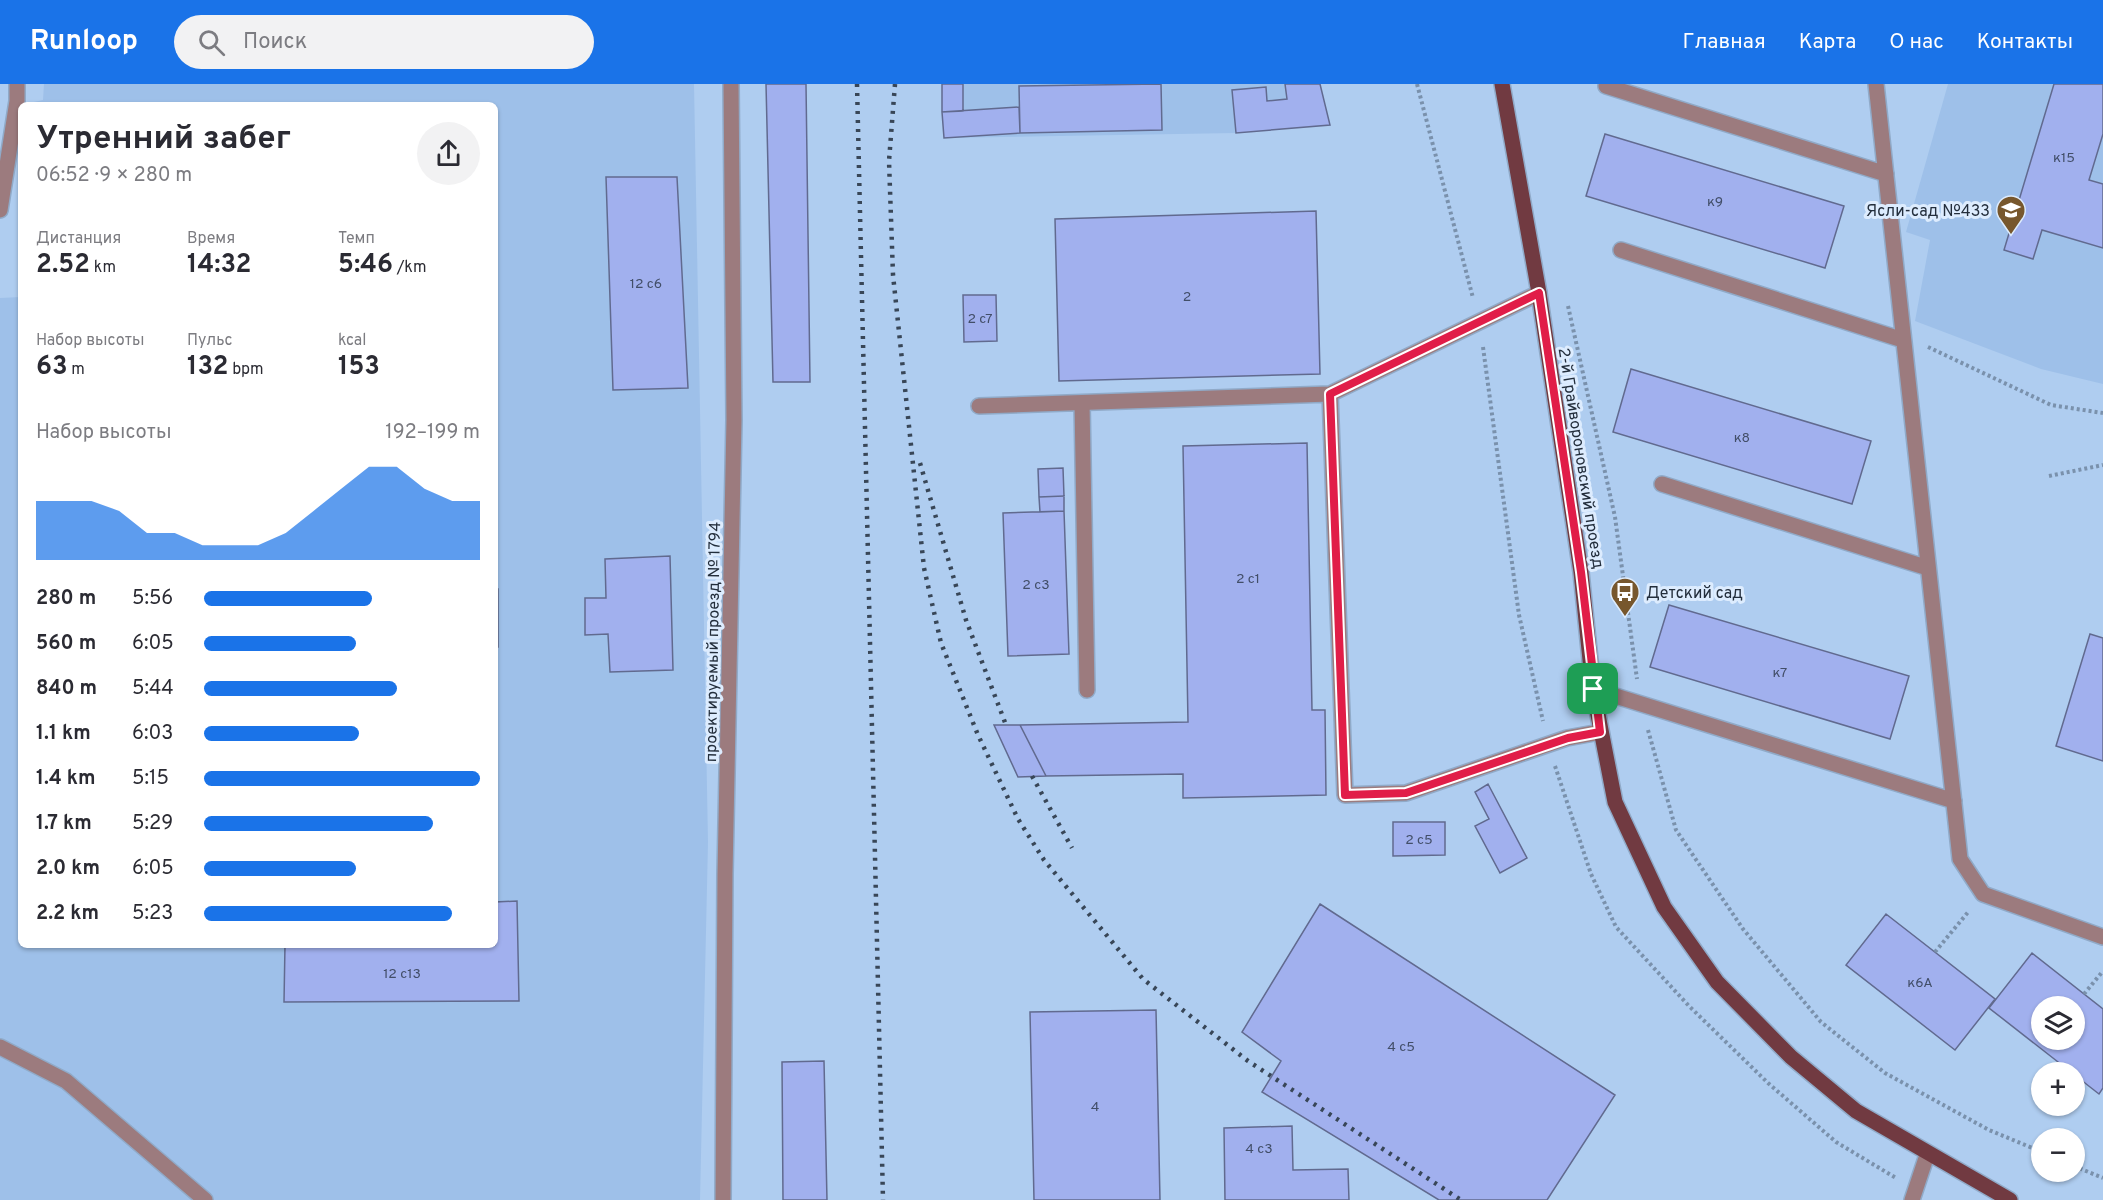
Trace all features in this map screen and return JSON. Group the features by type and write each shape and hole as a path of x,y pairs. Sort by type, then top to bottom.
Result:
{"main road":[{"name":"2-й Грайвороновский проезд","path":"1502,84 1539,293 1581,572 1593,689 1614,802 1664,907 1717,982 1791,1058 1856,1111 1927,1155 2010,1200"}],"street":[{"path":"0,210 17,101 17,84"},
{"name":"проектируемый проезд № 1794","path":"723,1200 725,874 734,420 731,84"},
{"path":"1876,84 1960,859 1983,894 2103,937"},
{"path":"1606,86 1886,174"},
{"path":"1621,250 1903,340"},
{"path":"980,406 1330,394 1539,293"},
{"path":"1330,394 1345,795 1406,793 1549,745 1600,732"},
{"path":"1082,403 1087,690"},
{"path":"1662,484 1928,568"},
{"path":"1593,689 1954,801"},
{"path":"0,1047 66,1081 205,1200"},
{"path":"1912,1200 1927,1155"}],"path":[{"path":"1417,84 1449,198 1478,321 1491,387 1519,615 1549,745"},
{"path":"1567,301 1615,517 1641,703 1676,830 1743,929 1821,1022 1885,1072 1989,1130 2031,1147"},
{"path":"1927,347 2051,405 2103,414"},
{"path":"2049,476 2103,465"},
{"path":"1935,952 1983,894"},
{"path":"2084,994 2103,971"},
{"path":"2085,1171 2103,1178"}],"shaded area":[{"path":"44,84 694,84 708,842 700,1200 0,1200 0,298 18,297 18,948 498,948 498,102 34,102 43,100"},
{"path":"942,84 1320,84 1330,125 1236,133 944,138"},
{"name":"Ясли-сад №433","path":"1948,84 2103,84 2103,384 2041,369 1915,321 1930,240 1906,232"}],"building":[{"path":"766,84 806,84 810,382 773,382"},
{"path":"942,84 963,84 963,111 942,112"},
{"path":"1161,84 1162,130 1020,133 1019,86"},
{"path":"1285,84 1320,84 1330,125 1236,133 1232,90 1266,87 1267,101 1287,99"},
{"path":"2054,84 2103,84 2103,134 2089,180 2103,184 2103,248 2042,230 2033,259 2004,250"},
{"path":"1019,107 1020,133 944,138 942,112"},
{"path":"1605,134 1844,206 1825,268 1586,196"},
{"path":"606,177 677,177 688,388 613,390"},
{"path":"1316,211 1320,374 1059,381 1055,219"},
{"path":"963,295 996,295 997,341 964,342"},
{"path":"1631,369 1871,441 1852,504 1613,432"},
{"path":"1307,443 1312,710 1325,710 1326,795 1183,798 1183,774 1046,776 1020,725 1188,722 1183,446"},
{"path":"1063,468 1064,496 1039,497 1038,469"},
{"path":"1064,496 1064,511 1040,512 1039,497"},
{"path":"1064,511 1069,654 1008,656 1003,513"},
{"path":"670,556 673,670 610,672 608,634 585,635 585,598 606,598 605,559"},
{"path":"1669,605 1909,676 1890,739 1650,667"},
{"path":"2090,634 2103,638 2103,761 2056,746"},
{"path":"994,725 1020,725 1046,776 1018,777"},
{"path":"1488,784 1527,858 1500,873 1475,826 1489,819 1475,792"},
{"path":"1393,822 1445,822 1445,855 1393,856"},
{"path":"517,901 519,1001 284,1002 285,948 498,948 498,902"},
{"path":"1320,904 1615,1095 1547,1200 1439,1200 1262,1092 1281,1061 1242,1032"},
{"path":"1886,914 1995,999 1955,1050 1846,965"},
{"path":"2032,953 2103,1009 2103,1088 2099,1094 2085,1083 2085,1062 2058,1062 2043,1050 2085,1050 2085,996 2031,996 2031,1041 1989,1008"},
{"path":"1156,1010 1160,1200 1034,1200 1030,1012"},
{"path":"824,1061 827,1200 783,1200 782,1062"},
{"path":"1292,1126 1293,1170 1348,1169 1349,1200 1225,1200 1224,1128"}],"railway":[{"path":"857,84 883,1200"},
{"path":"895,84 889,161 893,275 924,568 941,643 978,735 1018,819 1044,860 1143,979 1248,1061 1461,1200"},
{"path":"920,463 966,620 1006,725"},
{"path":"1032,776 1072,848"}],"place":[{"name":"Ясли-сад №433","path":"2011,236"},
{"name":"Детский сад","path":"1625,618"}],"route":[{"path":"1539,293 1581,572 1593,689 1600,732 1568,738 1486,768 1406,793 1345,795 1330,394 1539,293"}]}
